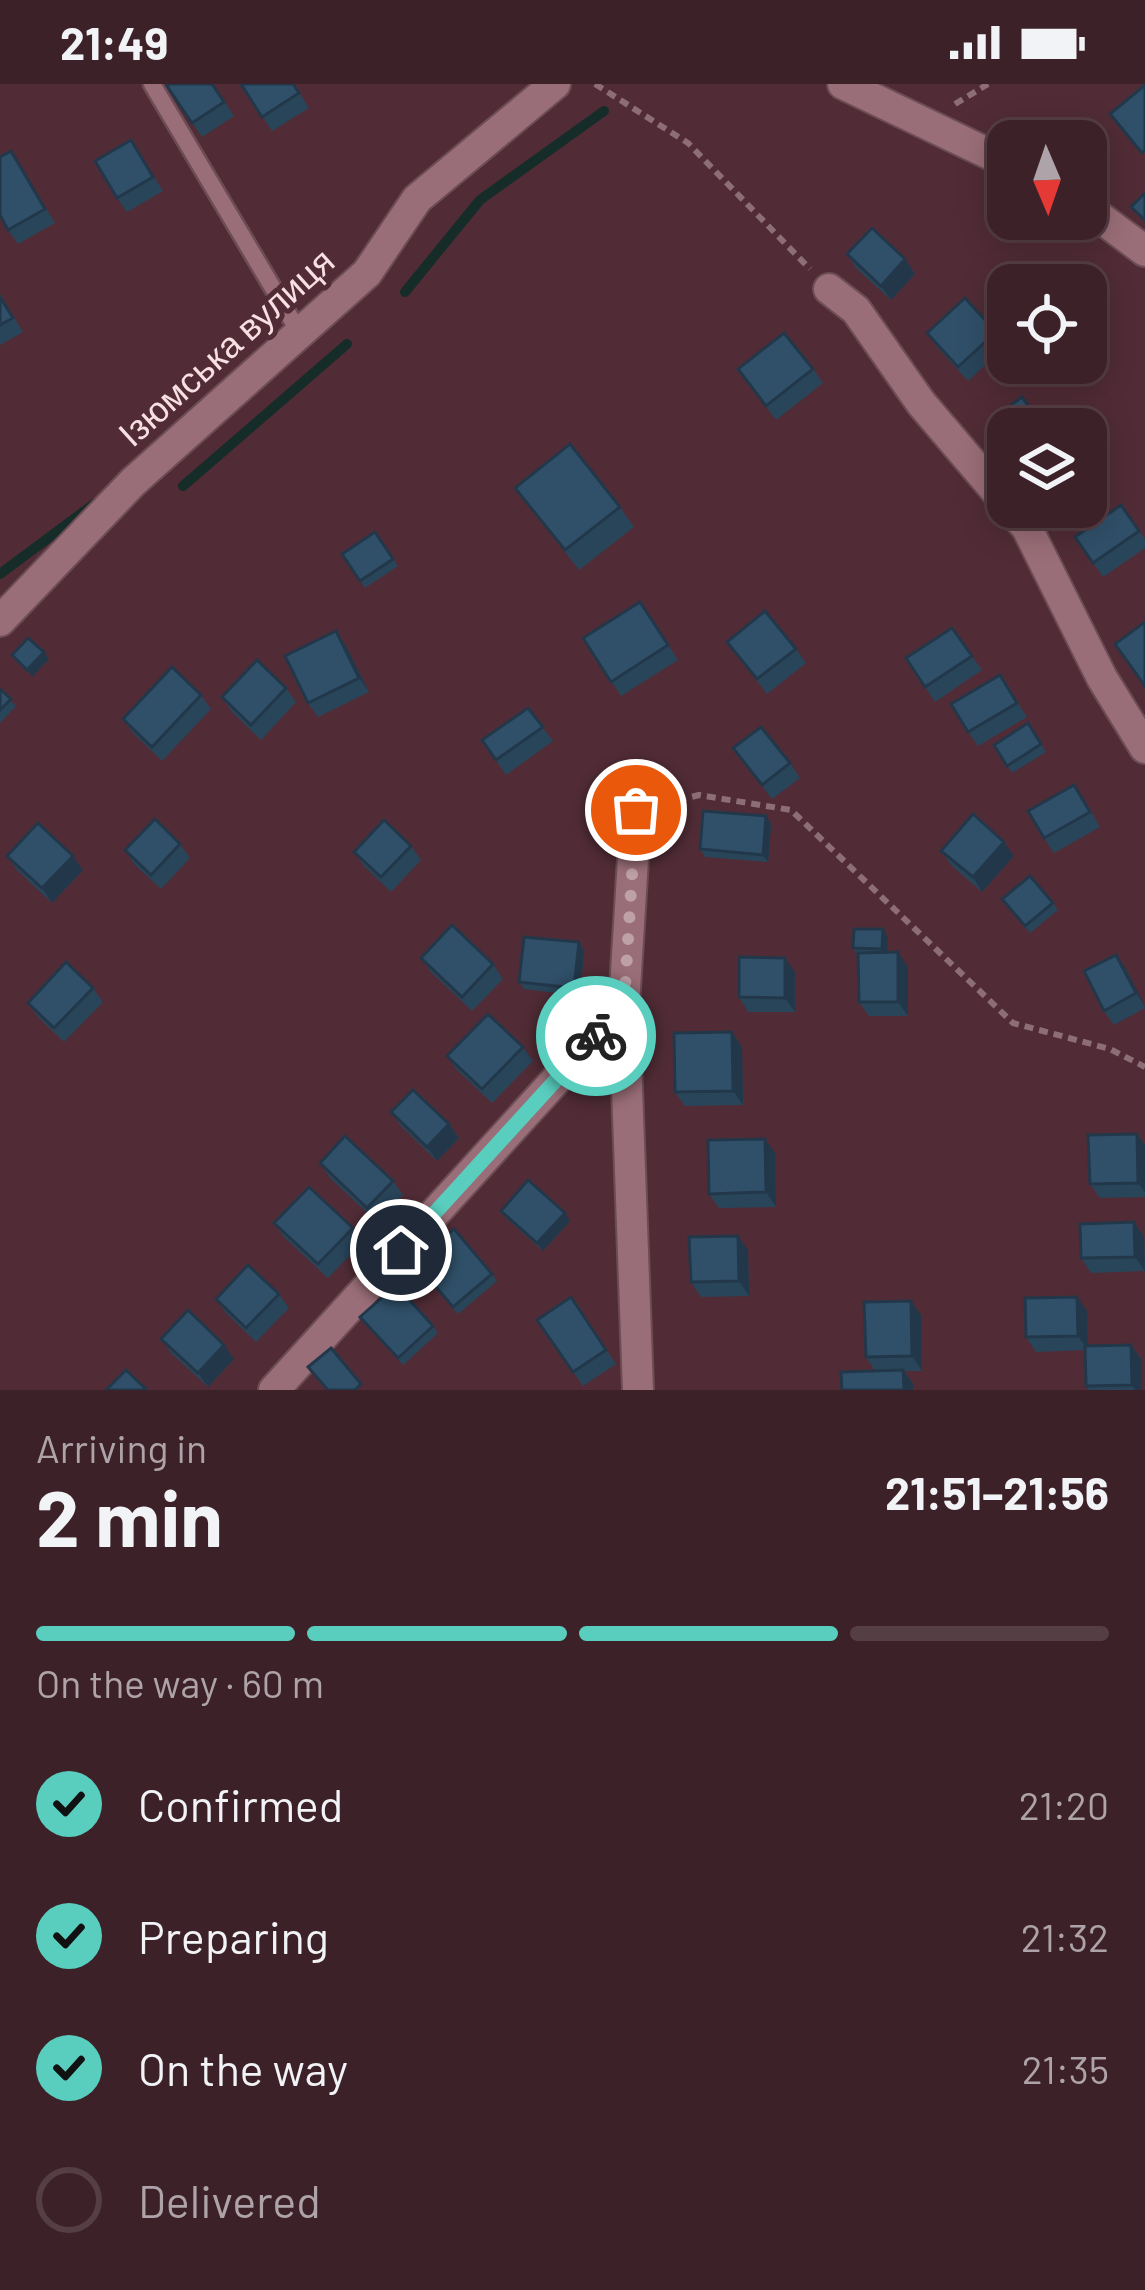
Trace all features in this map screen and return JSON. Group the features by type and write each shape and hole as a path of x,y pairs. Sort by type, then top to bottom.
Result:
{"street":[{"name":"Ізюмська вулиця","path":"0,622 133,482 368,273 417,199 555,84"},
{"path":"843,84 987,153"},
{"path":"1107,223 1145,251"},
{"path":"829,289 856,310 921,403 987,480"},
{"path":"1027,528 1102,678 1145,748"},
{"path":"636,810 624,1005 638,1390"},
{"path":"274,1390 624,1005"}],"lane":[{"path":"152,84 299,332"}],"path":[{"path":"595,84 688,143 829,289"},
{"path":"636,810 698,795 791,810 1012,1023 1110,1049 1145,1067"}],"building":[{"path":"169,84 212,84 224,102 192,123"},
{"path":"241,84 293,84 299,93 262,117"},
{"path":"1145,85 1145,150 1142,153 1110,114"},
{"path":"131,140 153,177 117,198 95,161"},
{"path":"11,151 45,209 8,230 0,215 0,157"},
{"path":"1145,193 1145,220 1131,207"},
{"path":"872,228 905,259 881,286 847,254"},
{"path":"0,297 13,318 0,325"},
{"path":"965,298 987,322 987,340 958,367 927,333"},
{"path":"784,333 813,369 766,406 738,369"},
{"path":"1022,397 1030,408 1007,408"},
{"path":"570,444 620,507 565,550 515,488"},
{"path":"1121,505 1139,531 1093,563 1075,537 1088,528 1107,528 1107,515"},
{"path":"375,532 393,559 360,581 342,554"},
{"path":"640,602 668,645 611,682 583,638"},
{"path":"765,611 796,649 757,679 727,642"},
{"path":"1145,622 1145,686 1115,644"},
{"path":"952,628 972,656 925,687 906,658"},
{"path":"336,631 359,678 308,703 285,656"},
{"path":"28,638 44,652 27,670 12,655"},
{"path":"257,660 286,688 251,725 222,697"},
{"path":"172,667 201,695 152,747 123,719"},
{"path":"1000,675 1017,703 968,732 951,704"},
{"path":"0,689 11,699 0,710"},
{"path":"528,708 543,727 496,760 482,740"},
{"path":"1028,723 1041,744 1007,766 994,745"},
{"path":"761,727 790,763 762,785 733,748"},
{"path":"1074,785 1090,812 1044,838 1028,811"},
{"path":"703,811 766,816 763,855 700,849"},
{"path":"973,814 1004,842 973,877 941,851"},
{"path":"155,819 180,844 151,875 125,850"},
{"path":"384,820 411,846 381,877 354,852"},
{"path":"38,823 73,856 42,888 7,856"},
{"path":"1030,876 1053,903 1025,926 1002,899"},
{"path":"452,925 493,964 462,997 421,958"},
{"path":"854,929 883,929 882,949 853,948"},
{"path":"524,937 579,942 574,988 519,982"},
{"path":"898,952 898,1002 859,1002 858,953"},
{"path":"1116,955 1136,993 1104,1011 1084,971"},
{"path":"739,957 785,958 785,998 739,997"},
{"path":"66,962 93,988 54,1028 28,1003"},
{"path":"488,1014 523,1047 482,1089 447,1056"},
{"path":"732,1032 733,1091 675,1092 674,1033"},
{"path":"413,1090 449,1124 427,1147 391,1112"},
{"path":"1137,1134 1138,1183 1090,1184 1088,1135"},
{"path":"345,1136 393,1181 367,1208 320,1163"},
{"path":"765,1139 766,1192 709,1194 708,1140"},
{"path":"528,1180 565,1213 537,1243 501,1211"},
{"path":"309,1187 353,1228 318,1264 274,1223"},
{"path":"1134,1222 1135,1257 1081,1258 1080,1224"},
{"path":"454,1229 492,1274 453,1307 415,1262"},
{"path":"738,1236 739,1281 691,1282 689,1237"},
{"path":"248,1265 279,1294 246,1328 216,1299"},
{"path":"396,1285 433,1326 398,1358 360,1317"},
{"path":"571,1297 606,1350 573,1372 537,1320"},
{"path":"1077,1297 1078,1336 1026,1337 1025,1298"},
{"path":"911,1301 912,1356 866,1357 864,1302"},
{"path":"188,1310 224,1345 198,1373 161,1339"},
{"path":"1131,1345 1132,1385 1086,1386 1085,1346"},
{"path":"331,1348 361,1384 355,1390 328,1390 308,1367"},
{"path":"126,1370 147,1390 106,1390"},
{"path":"903,1370 904,1390 842,1390 841,1372"}],"waterway":[{"path":"405,292 480,200 604,111"},
{"path":"183,486 347,344"},
{"path":"0,574 94,504"}],"way so far":[{"path":"596,1036 624,1005 636,810"}],"route":[{"path":"401,1250 596,1036"}]}
